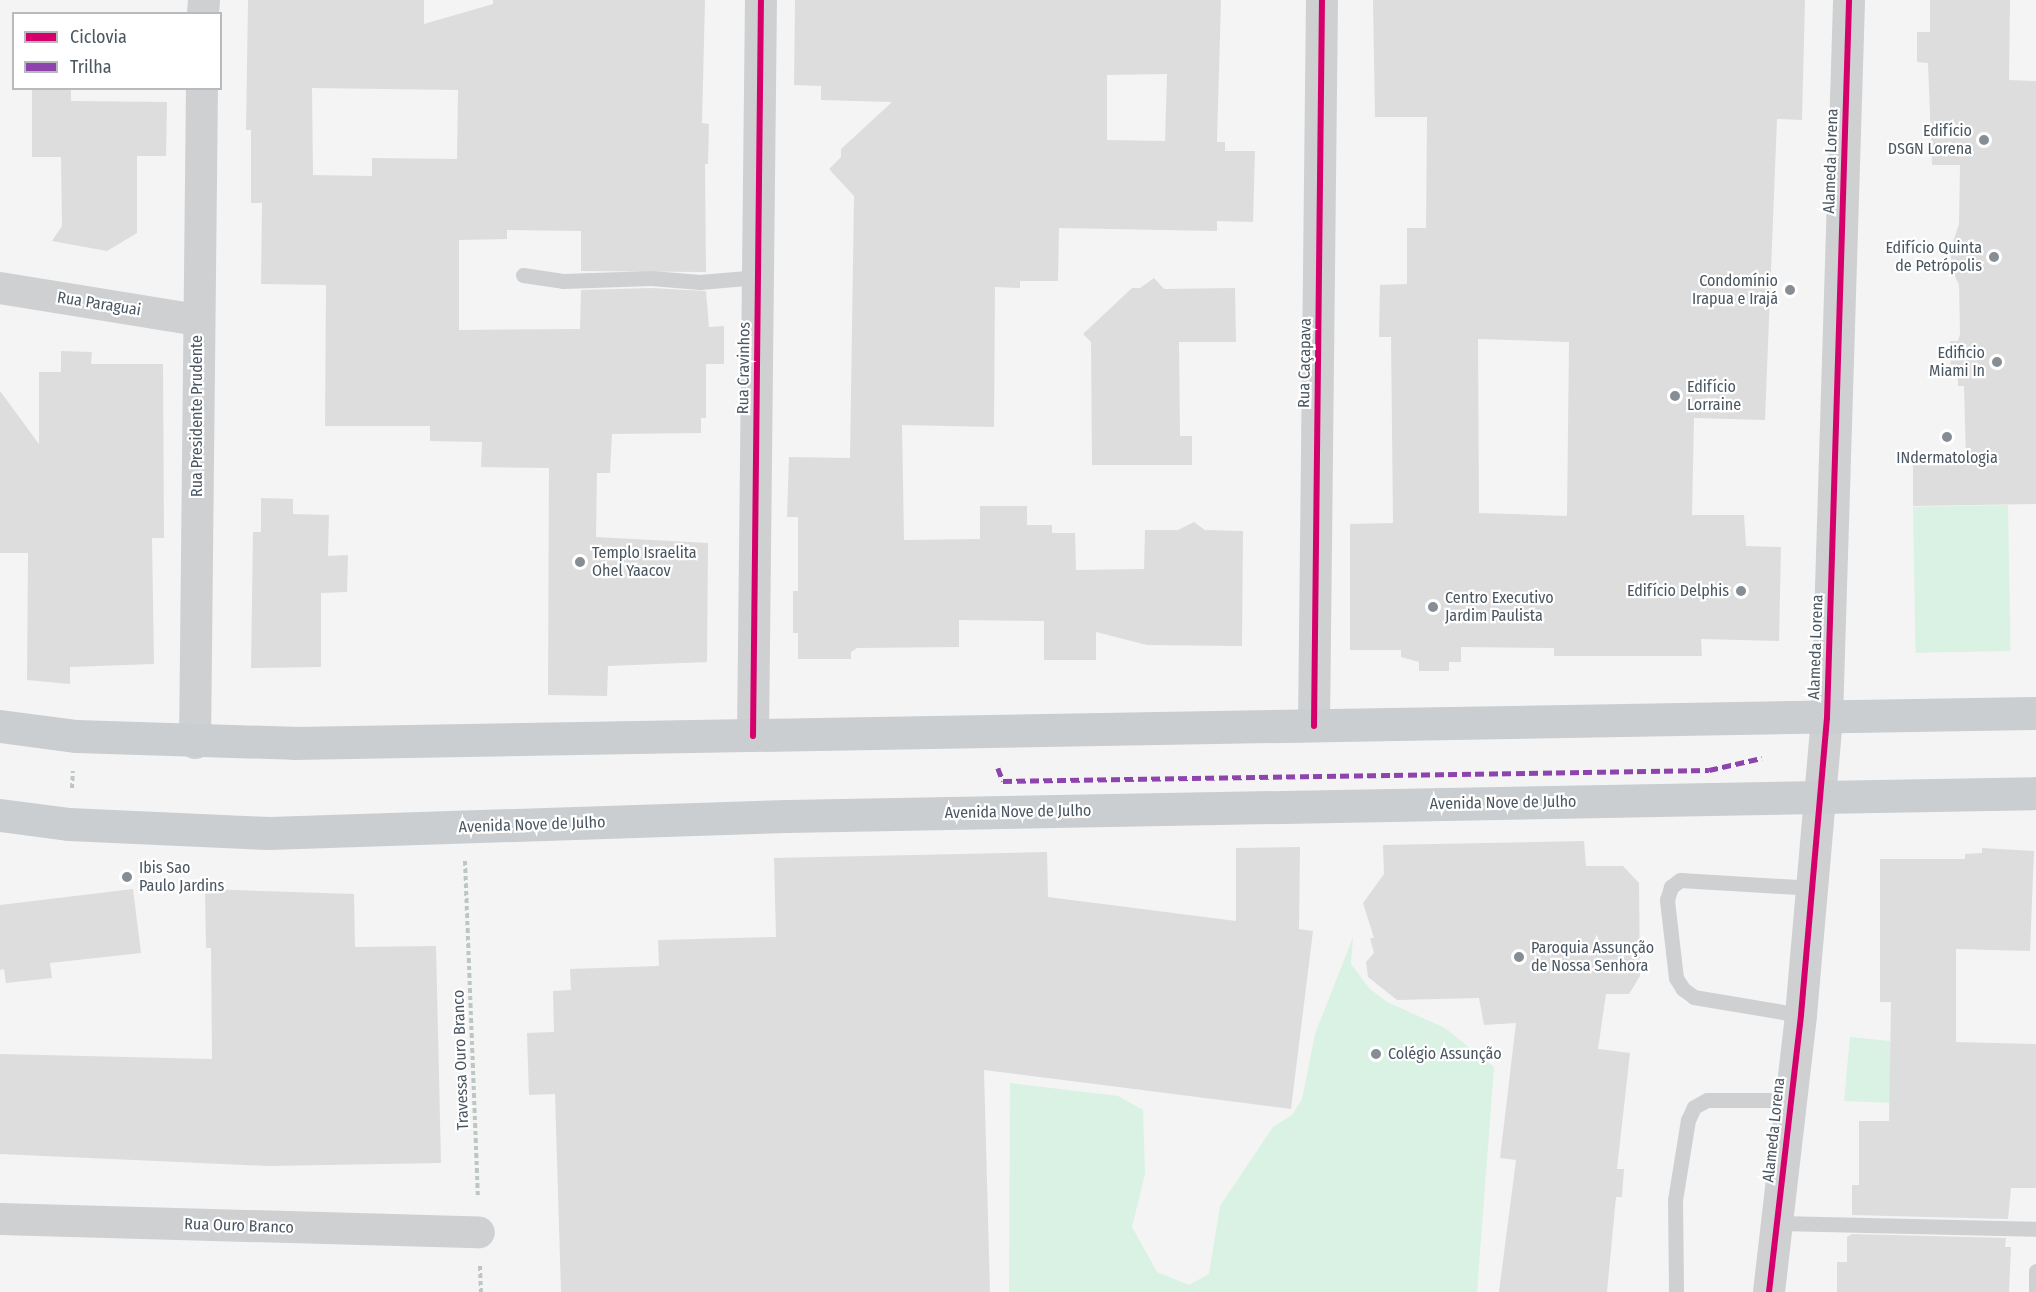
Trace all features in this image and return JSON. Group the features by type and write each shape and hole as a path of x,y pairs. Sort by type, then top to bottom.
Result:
{"main road":[{"path":"0,726 76,736 195,743 1827,718 2036,712"},
{"name":"Avenida Nove de Julho","path":"0,815 69,824 269,833 799,815 2036,793"}],"street":[{"name":"Rua Cravinhos","path":"753,736 761,0"},
{"name":"Rua Caçapava","path":"1314,726 1322,0"},
{"name":"Alameda Lorena","path":"1769,1292 1802,1015 1827,718 1849,0"},
{"name":"Rua Presidente Prudente","path":"195,743 197,320 202,90"},
{"name":"Rua Paraguai","path":"0,288 197,320"},
{"name":"Rua Ouro Branco","path":"0,1219 479,1232"}],"lane":[{"path":"523,275 563,281 651,278 700,282 758,277"},
{"path":"1802,1015 1694,997 1683,989 1676,978 1667,900 1671,887 1680,880 1814,888"},
{"path":"1676,1292 1675,1200 1688,1120 1694,1107 1707,1100 1791,1100"},
{"path":"1778,1223 2036,1229"},
{"path":"2036,1271 2036,1292"}],"path":[{"path":"69,824 76,736"}],"green space":[{"path":"2008,505 2011,651 1916,653 1913,507"},
{"path":"1353,937 1351,964 1370,989 1387,1002 1445,1028 1494,1067 1477,1292 1009,1292 1010,1083 1118,1096 1143,1110 1145,1174 1132,1227 1157,1272 1189,1285 1209,1274 1220,1206 1273,1127 1292,1115 1302,1099 1315,1034"},
{"path":"1850,1037 1890,1041 1890,1103 1844,1101"}],"building":[{"path":"248,0 424,0 424,24 493,4 493,0 705,0 702,123 709,124 708,164 705,164 706,272 581,271 581,231 507,230 507,239 459,240 459,330 580,329 581,290 651,288 706,291 709,327 724,326 724,364 706,364 706,418 701,418 701,433 612,434 610,473 597,473 596,537 708,543 707,662 608,666 607,696 548,695 549,468 481,467 482,442 430,441 430,426 325,426 326,285 261,284 262,203 251,203 251,130 246,130","holes":["312,88 458,90 457,159 372,158 372,176 313,175"]},
{"path":"795,0 1221,0 1217,142 1225,142 1225,151 1255,151 1253,222 1217,221 1217,231 1059,228 1058,281 1020,281 1020,288 995,287 994,427 902,425 904,540 980,539 980,506 1027,506 1027,525 1052,525 1052,533 1075,533 1076,570 1144,569 1145,530 1178,530 1194,522 1205,530 1243,531 1242,646 1147,645 1096,632 1096,660 1044,660 1044,621 959,620 959,647 857,648 851,652 851,659 798,659 798,633 793,633 793,591 798,591 798,517 787,517 789,457 850,458 854,196 829,169 841,157 841,149 892,102 821,100 821,86 794,85","holes":["1167,74 1165,141 1107,140 1107,75"]},
{"path":"1373,0 1805,0 1802,120 1777,119 1765,420 1694,418 1692,515 1744,515 1746,546 1781,547 1779,641 1701,639 1702,656 1554,656 1554,648 1461,647 1461,662 1449,662 1449,671 1419,671 1419,662 1401,657 1401,650 1350,650 1350,524 1393,523 1391,337 1379,337 1380,285 1407,284 1407,228 1426,228 1427,117 1375,117","holes":["1478,339 1569,342 1567,516 1479,513"]},
{"path":"1930,0 2010,0 2009,80 2036,81 2036,504 1913,506 1913,461 1966,461 1964,386 1958,386 1958,377 1951,377 1950,341 1958,341 1960,334 1959,285 1951,267 1951,248 1959,224 1960,165 1932,165 1928,63 1917,62 1917,32 1930,32"},
{"path":"32,90 71,90 71,101 167,102 166,156 137,156 137,233 107,251 52,241 62,226 61,157 32,157"},
{"path":"1154,278 1164,289 1235,288 1236,342 1179,342 1180,436 1192,436 1192,465 1092,465 1091,342 1083,334 1132,288 1140,288"},
{"path":"61,351 92,352 91,364 163,364 164,538 152,538 154,664 70,667 70,684 27,680 28,553 0,553 0,391 39,444 39,372 61,372"},
{"path":"261,498 293,499 293,514 329,515 328,556 348,555 347,592 321,593 321,667 251,668 253,532 261,532"},
{"path":"1584,841 1586,866 1623,866 1639,883 1640,976 1629,994 1606,994 1598,1049 1630,1053 1617,1169 1624,1169 1622,1197 1616,1197 1607,1292 1499,1292 1516,1160 1500,1158 1516,1023 1484,1025 1479,998 1397,1000 1368,977 1366,962 1374,953 1370,938 1374,938 1363,903 1384,874 1383,845"},
{"path":"1300,847 1299,929 1313,931 1291,1109 984,1070 990,1292 561,1292 555,1094 529,1095 527,1033 554,1032 553,991 571,990 570,969 659,966 658,940 776,937 774,858 1047,852 1048,897 1236,921 1236,848"},
{"path":"1982,848 2034,851 2030,951 1956,949 1956,1042 2036,1044 2036,1188 2011,1188 2008,1219 1852,1215 1852,1185 1859,1185 1859,1121 1889,1121 1891,1002 1880,1002 1880,859 1965,859 1965,854 1982,853"},
{"path":"133,889 141,953 50,963 52,978 6,983 4,969 0,970 0,905"},
{"path":"205,889 354,894 355,947 436,946 441,1163 268,1166 0,1154 0,1054 212,1059 211,948 206,948"},
{"path":"1852,1234 2006,1238 2005,1247 2011,1247 2009,1292 1837,1292 1837,1262 1847,1262 1847,1237"}],"marked path":[{"path":"998,768 1003,781 1709,770 1762,758"}],"cycle path":[{"path":"753,736 761,0"},
{"path":"1314,726 1322,0"},
{"path":"1769,1292 1801,1015 1827,718 1849,0"}],"place":[{"name":"Edifício DSGN Lorena","path":"1984,140"},
{"name":"Edifício Quinta de Petrópolis","path":"1994,257"},
{"name":"Condomínio Irapua e Irajá","path":"1790,290"},
{"name":"Edificio Miami In","path":"1997,362"},
{"name":"Edifício Lorraine","path":"1675,396"},
{"name":"INdermatologia","path":"1947,437"},
{"name":"Templo Israelita Ohel Yaacov","path":"580,562"},
{"name":"Edifício Delphis","path":"1741,591"},
{"name":"Centro Executivo Jardim Paulista","path":"1433,607"},
{"name":"Ibis Sao Paulo Jardins","path":"127,877"},
{"name":"Paroquia Assunção de Nossa Senhora","path":"1519,957"},
{"name":"Colégio Assunção","path":"1376,1054"}]}
